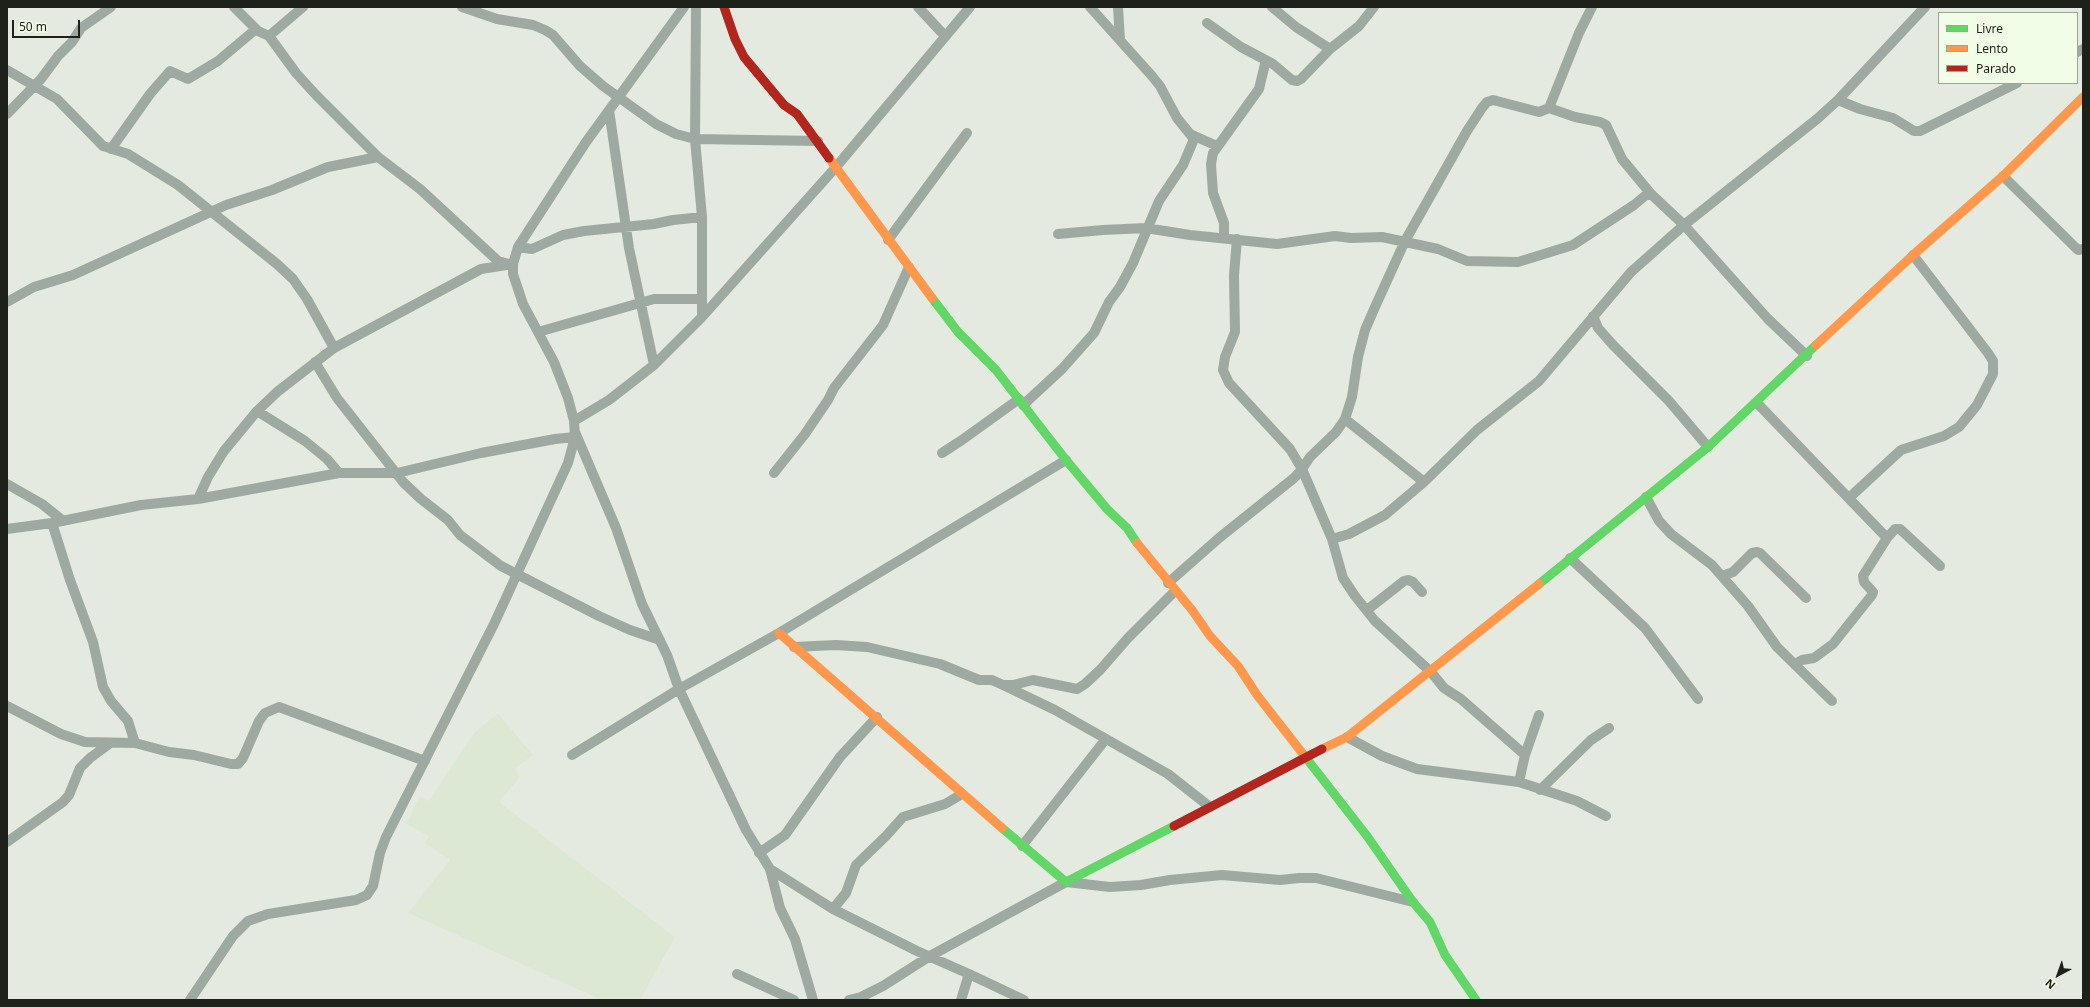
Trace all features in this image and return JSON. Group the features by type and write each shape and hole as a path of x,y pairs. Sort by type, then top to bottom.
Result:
{"street":[{"path":"7,114 34,87 58,56 72,42 81,28 111,7"},
{"path":"234,7 256,29 269,36 296,73 378,157 420,189 498,261 513,264"},
{"path":"269,36 304,7"},
{"path":"462,7 497,19 533,25 545,30 553,35 580,66 618,97 656,124 676,134 695,139 818,141"},
{"path":"190,1000 233,936 248,922 268,914 356,900 367,895 373,886 380,853 386,837 494,624 568,463 575,435 574,421 568,398 554,362 523,304 513,274 513,264 518,247 609,110 684,7"},
{"path":"696,7 695,139 702,217 702,317"},
{"path":"724,7 735,40 744,57 784,105 797,114 818,141 888,240 958,332 991,365 1053,440 1066,460 1107,509 1127,528 1172,587 1192,610 1210,636 1238,666 1257,695 1289,734 1367,836 1413,902 1430,922 1452,967 1476,1000"},
{"path":"918,7 944,35"},
{"path":"574,421 609,400 654,365 702,317 836,167 944,35 970,7"},
{"path":"942,453 1021,402 1062,369 1094,333 1109,302 1120,287 1133,263 1146,228 1159,201 1183,165 1194,139 1177,118 1152,76 1090,7"},
{"path":"1118,7 1120,40"},
{"path":"1272,7 1296,27 1330,49"},
{"path":"1207,23 1241,47 1266,60 1292,80 1297,81 1301,79 1330,49 1360,26 1374,7"},
{"path":"1549,108 1579,33 1592,7"},
{"path":"1332,539 1349,534 1385,514 1424,482 1477,430 1539,381 1558,361 1593,316 1631,272 1684,226 1760,166 1838,100 1925,7"},
{"path":"111,149 157,85 170,71 188,79 218,61 256,29"},
{"path":"1224,238 1224,223 1213,193 1211,164 1217,146 1259,89 1266,60"},
{"path":"7,70 57,99 103,146 128,154 178,185 292,279 307,299 334,348"},
{"path":"1838,100 1860,109 1893,118 1914,131 1920,131 2015,84"},
{"path":"849,1000 861,997 883,986 930,956 1066,882 1305,756 1348,737 1431,672 1708,447 1808,356 1913,255 2003,176 2083,97"},
{"path":"1003,684 1037,681 1077,689 1085,684 1100,670 1172,587 1219,538 1294,478 1310,457 1336,432 1345,419 1365,330 1405,241 1441,174 1487,102 1493,100 1501,101 1540,112 1549,108 1606,125 1622,159 1651,194 1684,226 1768,319 1808,356"},
{"path":"609,110 640,303 654,365"},
{"path":"888,240 967,133"},
{"path":"1190,134 1217,146"},
{"path":"7,302 34,287 73,275 210,211 272,190 328,167 378,157"},
{"path":"2003,176 2078,250 2083,249"},
{"path":"1058,234 1146,228 1190,235 1277,244 1335,236 1351,238 1382,237 1438,249 1467,261 1518,262 1573,246 1634,205 1646,194 1651,194"},
{"path":"518,247 532,249 563,235 584,231 702,217"},
{"path":"1237,239 1234,275 1235,332 1225,357 1223,370 1229,383 1290,449 1302,469 1332,539 1344,578 1355,596 1374,621 1431,672 1444,688 1462,699 1525,755"},
{"path":"1848,498 1901,450 1944,436 1959,428 1977,405 1993,374 1993,361 1988,353 1913,255"},
{"path":"198,499 208,477 224,451 256,411 315,362 334,348 481,269 513,264"},
{"path":"774,473 805,434 828,400 834,388 883,325 908,267"},
{"path":"538,332 654,300 702,299"},
{"path":"1593,316 1598,328 1669,401 1686,423 1708,447"},
{"path":"315,362 336,398 397,472 421,498 448,520 460,535 501,566 599,616 630,630 660,640"},
{"path":"1756,403 1887,538"},
{"path":"256,411 304,441 327,459 339,473"},
{"path":"1345,419 1424,482"},
{"path":"7,529 141,505 198,499 339,473 397,472 481,453 575,435"},
{"path":"575,435 616,528 642,604 660,640 679,689 759,853 770,869 780,908 795,939 813,1000"},
{"path":"572,755 679,689 779,633 1066,460"},
{"path":"7,484 42,504 57,521 70,580 93,642 104,687 111,701 128,721 135,743"},
{"path":"1646,497 1659,520 1671,534 1712,566 1722,576 1748,606 1777,647 1832,701"},
{"path":"1795,664 1802,660 1814,658 1833,644 1870,598 1873,592 1864,582 1863,576 1887,538 1895,529 1900,529 1940,566"},
{"path":"1722,576 1733,572 1752,552 1757,552 1760,553 1806,598"},
{"path":"1570,558 1645,628 1698,699"},
{"path":"1367,610 1404,581 1408,580 1413,582 1422,592"},
{"path":"779,633 877,716 962,794 1066,882 1110,887 1141,885 1170,880 1222,875 1280,880 1316,878 1413,902"},
{"path":"794,647 836,645 867,647 934,662 979,680 992,680 1003,684 1056,710 1105,740 1168,774 1210,807"},
{"path":"7,706 61,734 85,742 109,744 135,743 169,752 194,755 231,764 238,764 243,758 259,721 265,713 279,707 425,761"},
{"path":"1519,782 1525,755 1539,715"},
{"path":"759,853 785,835 840,757 877,716"},
{"path":"1540,790 1591,740 1609,728"},
{"path":"1348,737 1382,756 1418,769 1519,782 1540,790 1577,800 1606,816"},
{"path":"1022,846 1105,740"},
{"path":"7,842 63,802 69,795 80,768 90,758 109,744"},
{"path":"833,909 846,893 856,865 886,836 903,816 945,804 962,794"},
{"path":"770,869 833,909 1024,1000"},
{"path":"737,974 794,1000"},
{"path":"961,1000 969,974"}],"shaded area":[{"path":"498,713 533,755 515,769 520,777 499,802 675,937 640,1000 602,1000 408,913 450,860 425,843 429,836 406,824 420,796 429,801 475,732"}],"traffic: fast":[{"path":"932,298 958,332 996,370 1066,460 1107,509 1127,528 1137,543"},
{"path":"1539,584 1708,447 1816,345"},
{"path":"1303,754 1367,836 1413,902 1430,922 1445,955 1476,1000"},
{"path":"1002,828 1066,882 1174,826"}],"traffic: slow":[{"path":"1816,345 1913,255 2003,176 2083,97"},
{"path":"829,158 932,298"},
{"path":"1137,543 1192,610 1210,636 1238,666 1257,695 1303,754"},
{"path":"1322,749 1347,737 1539,584"},
{"path":"779,633 1002,828"}],"traffic: jam":[{"path":"724,7 735,39 744,57 784,105 797,114 829,158"},
{"path":"1174,826 1322,749"}]}
